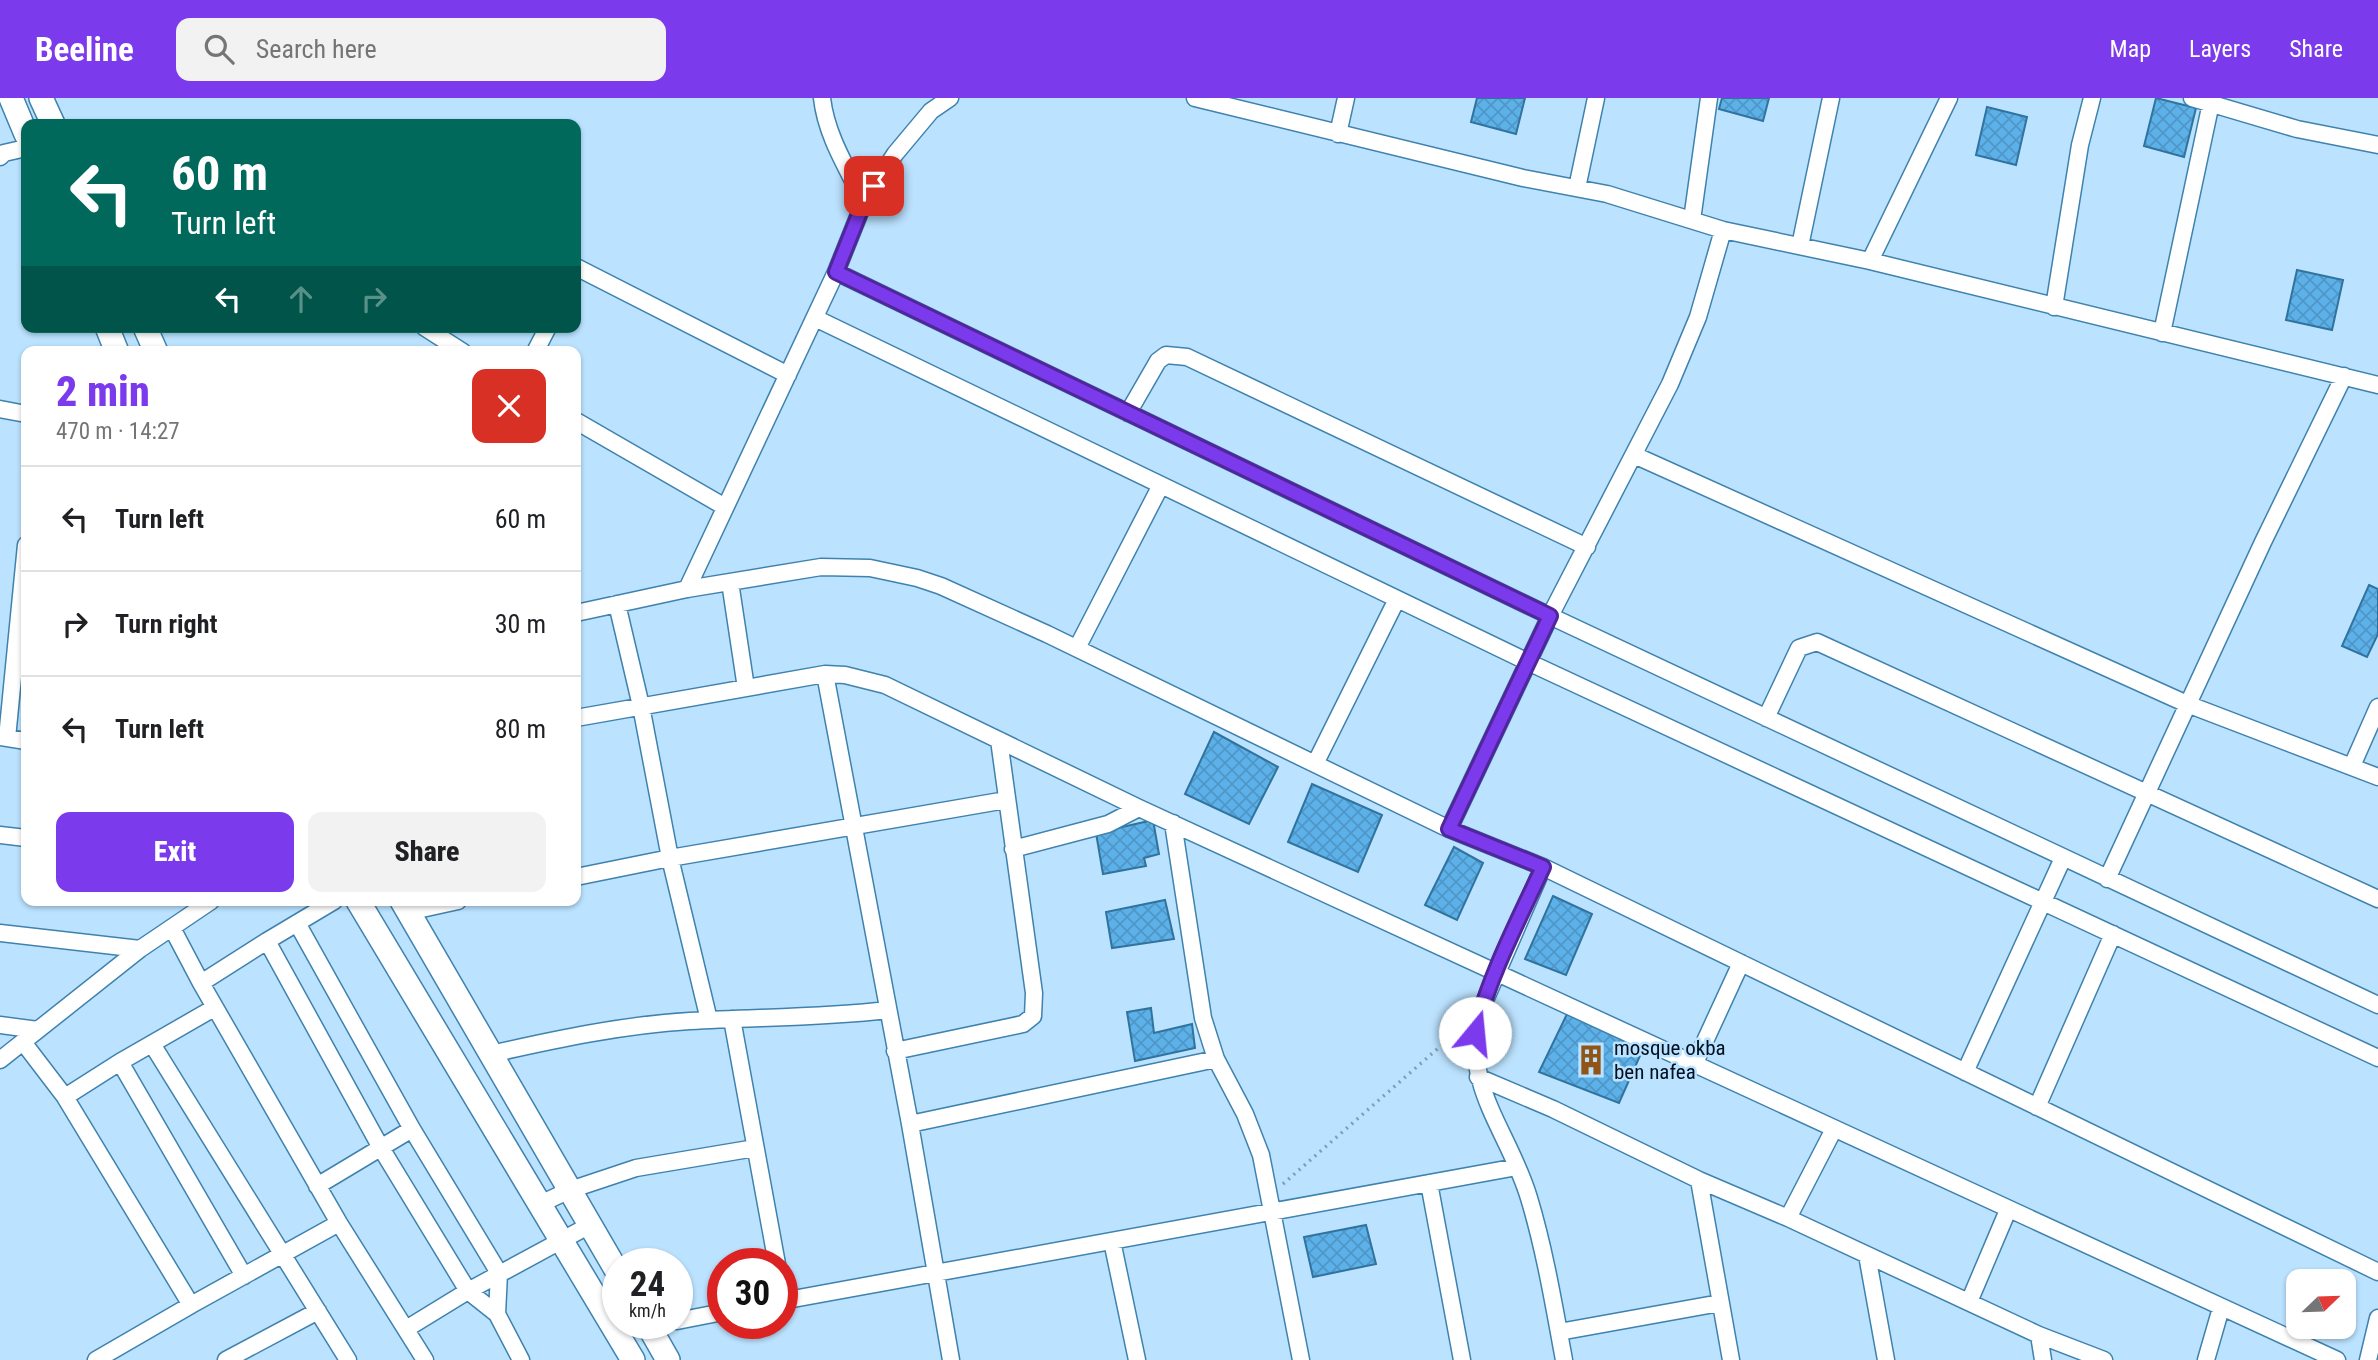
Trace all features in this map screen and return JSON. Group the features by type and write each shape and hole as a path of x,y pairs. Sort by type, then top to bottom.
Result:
{"street":[{"path":"12,98 21,121"},
{"path":"41,98 51,119"},
{"path":"822,98 824,115 834,144 864,202"},
{"path":"687,589 836,272 864,202 895,154 931,111 950,98"},
{"path":"1195,98 1523,178 1608,194 1723,230 1870,261 2344,376 2377,379"},
{"path":"1338,134 1346,98"},
{"path":"1577,188 1597,98"},
{"path":"1692,220 1709,98"},
{"path":"1800,246 1831,98"},
{"path":"1870,261 1950,98"},
{"path":"2054,307 2078,158 2092,98"},
{"path":"2192,98 2212,101 2297,129 2378,145"},
{"path":"2162,333 2212,101"},
{"path":"0,157 4,153 21,149"},
{"path":"1449,829 1550,616 1670,384 1698,317 1723,230"},
{"path":"581,271 788,375"},
{"path":"836,272 1550,616 2378,1005"},
{"path":"814,318 1528,662 2378,1058"},
{"path":"434,333 454,346"},
{"path":"1128,413 1158,361 1166,355 1187,357 1587,547"},
{"path":"2107,879 2187,704 2344,376"},
{"path":"0,409 21,413"},
{"path":"584,432 725,507"},
{"path":"1634,456 2187,704 2378,777"},
{"path":"1077,649 1161,485"},
{"path":"581,612 687,589 821,567 870,568 942,586 1449,829 1543,867 2378,1272"},
{"path":"730,582 746,688"},
{"path":"21,587 3,737 21,740"},
{"path":"1315,764 1397,599"},
{"path":"617,604 641,706 670,858 709,1020"},
{"path":"1766,718 1799,648 1817,642 2378,899"},
{"path":"825,674 910,1124 951,1360"},
{"path":"581,717 825,674 845,674 885,685 1173,824 2337,1360"},
{"path":"2352,766 2378,707"},
{"path":"895,1051 1023,1024 1033,1016 1034,993 999,740"},
{"path":"581,876 1006,800"},
{"path":"1013,849 1108,824 1129,816 1139,808"},
{"path":"1173,824 1203,1018 1216,1059 1254,1133 1301,1360"},
{"path":"0,835 21,837"},
{"path":"1965,1072 2045,903 2063,858"},
{"path":"1543,867 1480,1012 1475,1033 1478,1077 1517,1167 1535,1218 1564,1360"},
{"path":"0,1060 140,949 204,906"},
{"path":"201,983 326,906"},
{"path":"361,906 633,1360"},
{"path":"405,906 603,1248"},
{"path":"297,923 412,1129 499,1273 497,1314"},
{"path":"172,928 214,1009 339,1223 406,1329 419,1358"},
{"path":"0,933 140,949"},
{"path":"2037,1107 2113,934"},
{"path":"267,940 381,1148 468,1290 497,1314 521,1360"},
{"path":"1694,1065 1741,964"},
{"path":"65,1097 120,1062 214,1009"},
{"path":"491,1054 595,1031 709,1020 836,1016 887,1010"},
{"path":"732,1019 774,1248"},
{"path":"0,1025 38,1030"},
{"path":"23,1042 65,1097 191,1305"},
{"path":"152,1044 348,1360"},
{"path":"910,1124 1216,1059"},
{"path":"120,1062 244,1276"},
{"path":"1478,1077 1553,1109 1699,1180 1788,1218 2039,1335 2104,1360"},
{"path":"317,1186 412,1129"},
{"path":"1788,1218 1834,1129"},
{"path":"540,1204 570,1190 636,1168 755,1148"},
{"path":"798,1296 1112,1241 1270,1204 1429,1184 1517,1167"},
{"path":"1699,1180 1731,1360"},
{"path":"1429,1184 1462,1360"},
{"path":"1969,1303 2008,1210"},
{"path":"96,1360 122,1354 191,1305 339,1223"},
{"path":"406,1329 468,1290 590,1225"},
{"path":"1112,1241 1137,1360"},
{"path":"1867,1255 1886,1360"},
{"path":"1559,1332 1720,1303"},
{"path":"2206,1360 2221,1308"},
{"path":"226,1360 318,1311"},
{"path":"2368,1360 2378,1318"},
{"path":"2039,1335 2043,1360"},
{"path":"659,1339 668,1360"}],"path":[{"path":"1270,1204 1480,1012"}],"building":[{"path":"1477,98 1525,98 1516,134 1471,122"},
{"path":"1722,98 1769,98 1763,121 1719,109"},
{"path":"2156,98 2196,108 2184,157 2144,146"},
{"path":"1987,107 2027,117 2016,165 1976,155"},
{"path":"2297,270 2343,280 2332,330 2286,320"},
{"path":"2369,585 2378,589 2378,634 2367,657 2342,646"},
{"path":"1214,732 1278,767 1249,824 1185,794"},
{"path":"1312,784 1382,815 1358,872 1288,842"},
{"path":"1153,820 1159,854 1144,858 1146,866 1103,874 1096,833"},
{"path":"1454,847 1483,863 1457,920 1425,905"},
{"path":"1553,896 1592,914 1566,975 1525,959"},
{"path":"1165,900 1174,939 1112,948 1106,912"},
{"path":"1151,1008 1154,1033 1192,1024 1195,1048 1135,1061 1127,1012"},
{"name":"mosque okba ben nafea","path":"1567,1014 1643,1049 1619,1103 1539,1072"},
{"path":"1366,1225 1376,1264 1313,1277 1304,1237"}],"place":[{"name":"mosque okba ben nafea","path":"1591,1060"}],"route":[{"path":"874,186 864,202 836,272 1550,616 1449,829 1543,867 1480,1012 1475,1033"}]}
